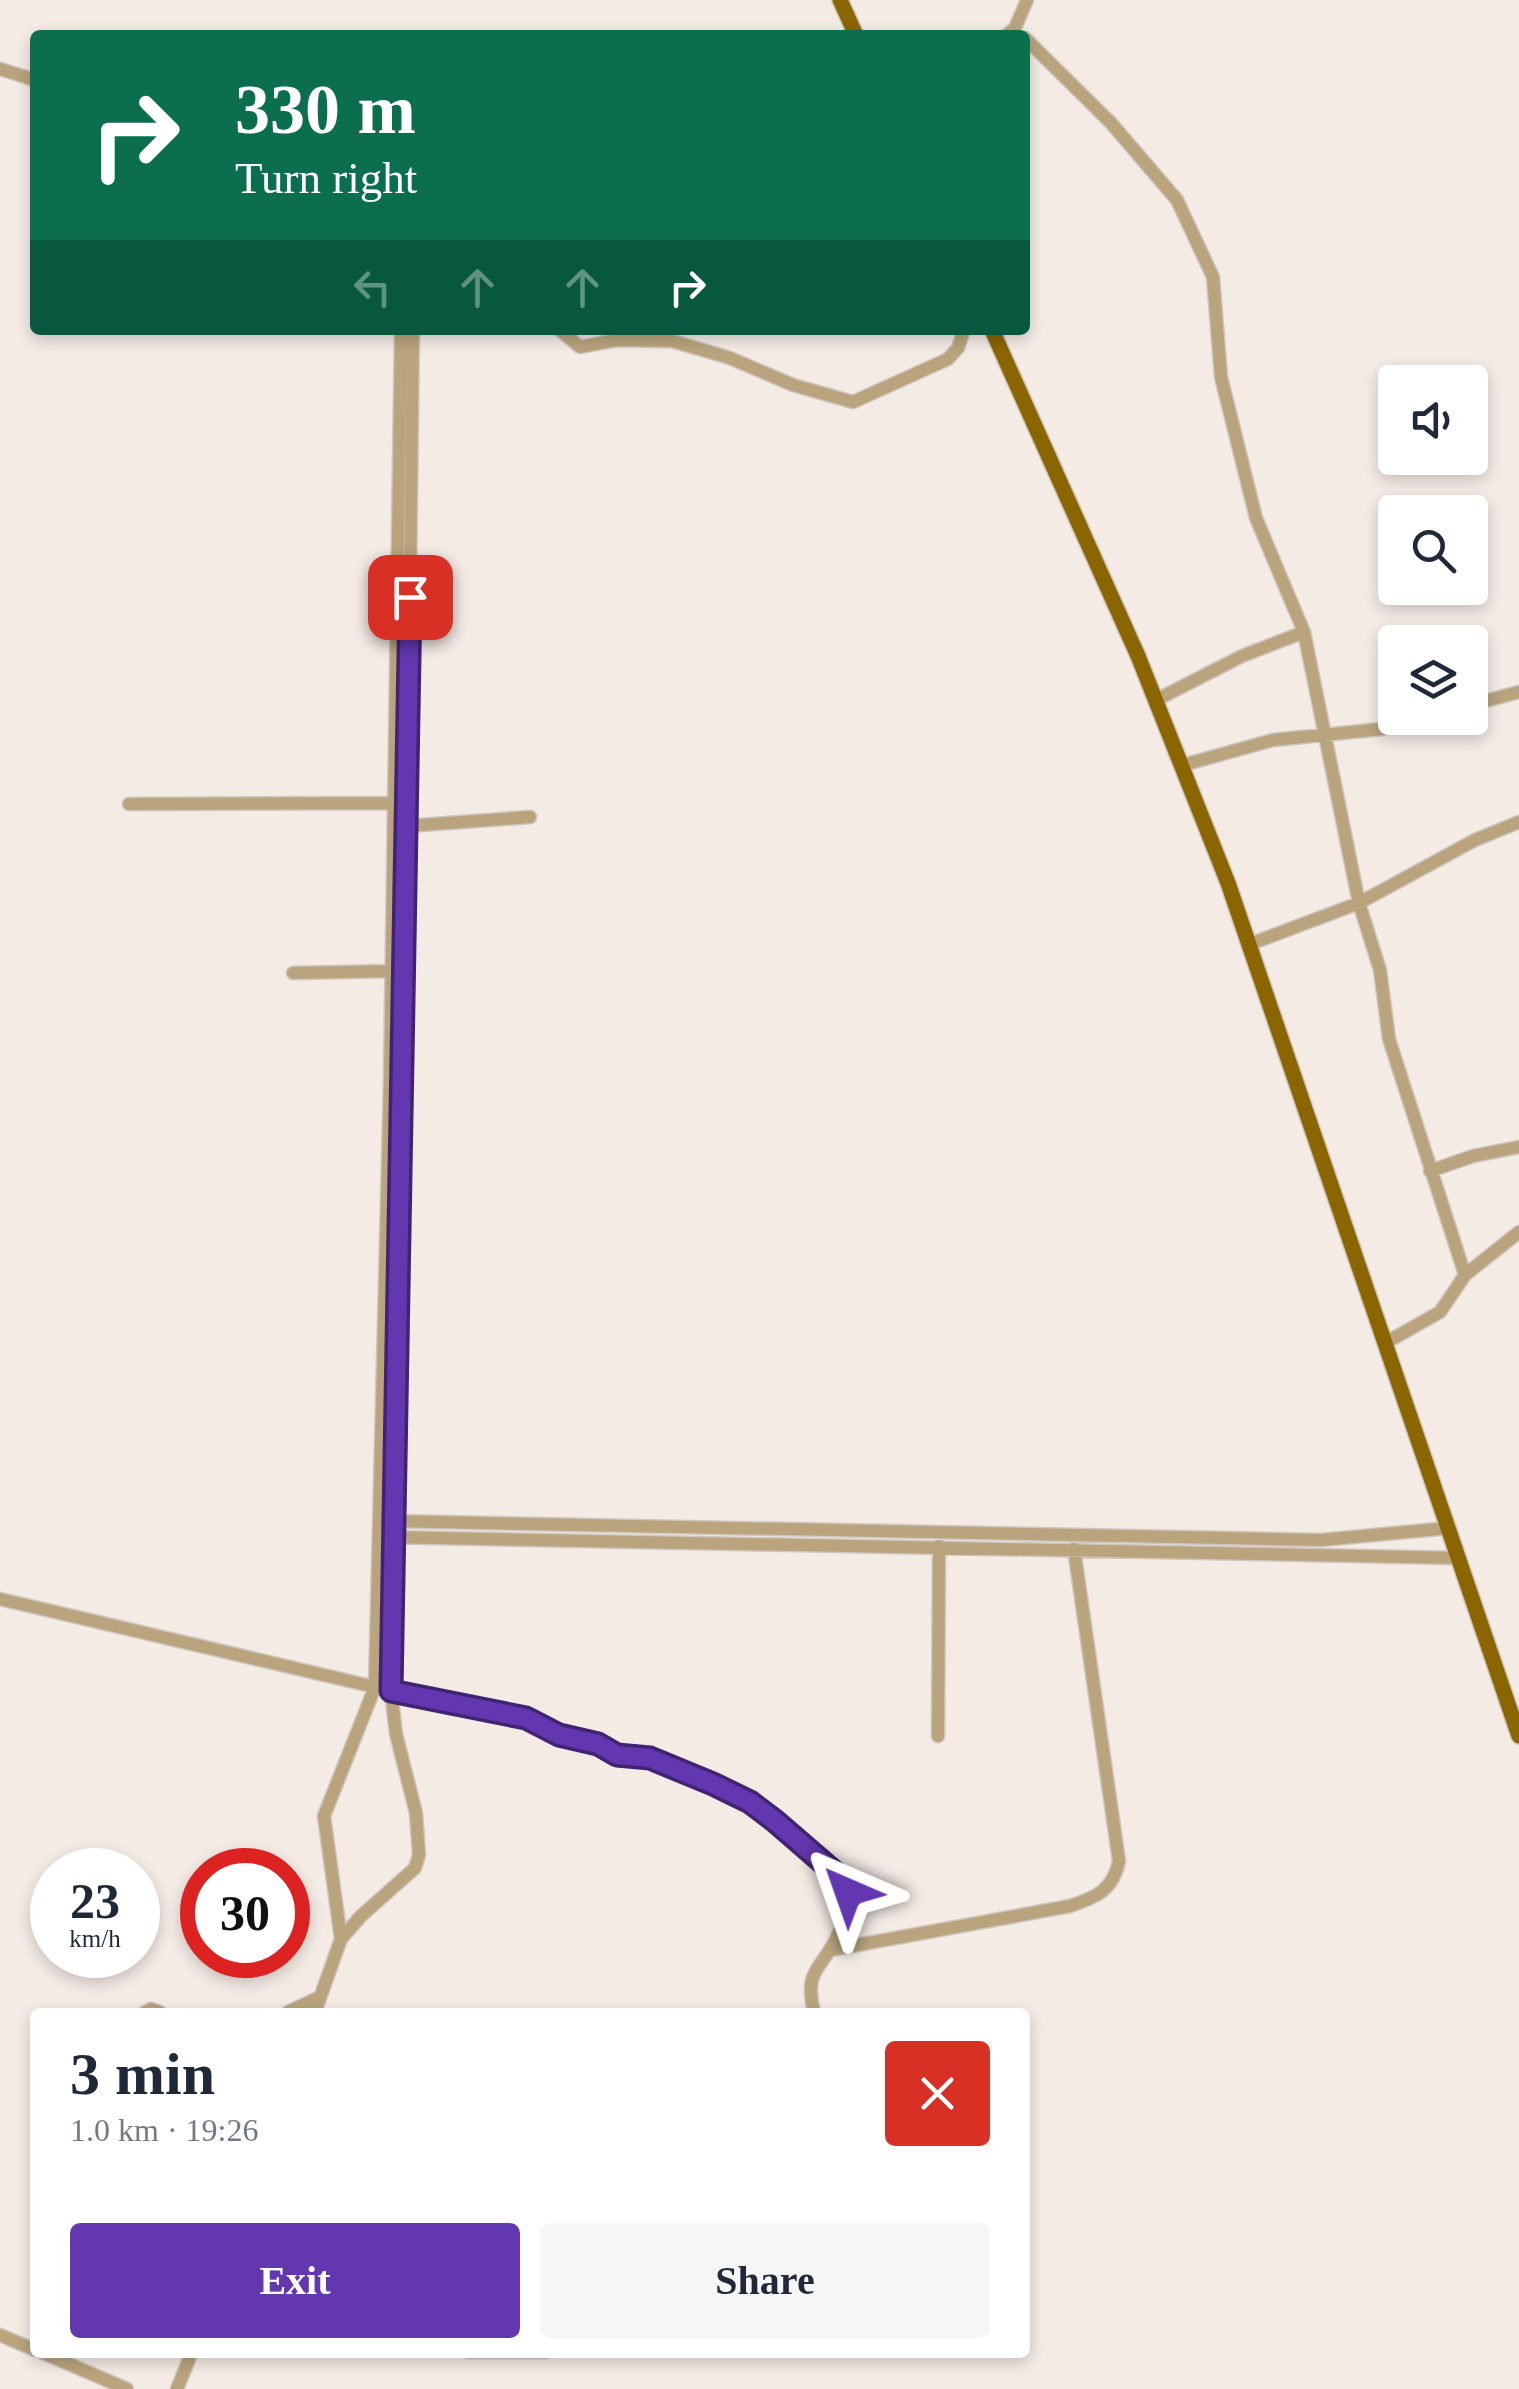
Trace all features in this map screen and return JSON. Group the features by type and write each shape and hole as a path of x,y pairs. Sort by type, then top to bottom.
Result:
{"main road":[{"path":"840,0 854,30"},
{"path":"994,335 1156,700 1250,944 1519,1736"}],"street":[{"path":"1018,30 1027,0"},
{"path":"1030,46 1111,124 1177,200 1213,277 1221,377 1256,518 1304,632 1359,903 1380,970 1389,1039 1465,1275"},
{"path":"0,69 30,78"},
{"path":"316,2008 342,1939 360,1916 414,1868 419,1855 416,1812 396,1734 391,1691 386,1537 401,335"},
{"path":"386,1521 407,826 413,335"},
{"path":"566,335 580,347 618,340 672,341 730,358 793,385 854,402 948,359 962,335"},
{"path":"1156,700 1242,656 1304,632"},
{"path":"1488,701 1519,692"},
{"path":"1182,765 1272,740 1378,729"},
{"path":"129,804 394,803"},
{"path":"407,826 530,817"},
{"path":"1250,944 1359,903 1475,840 1519,822"},
{"path":"292,973 392,970"},
{"path":"1430,1172 1473,1156 1519,1147"},
{"path":"1387,1342 1440,1312 1465,1275 1519,1232"},
{"path":"386,1521 1321,1540 1450,1528"},
{"path":"830,1950 1070,1906 1099,1896 1115,1880 1118,1861 1072,1553 1077,1535"},
{"path":"386,1537 1458,1558"},
{"path":"342,1939 324,1816 375,1687 386,1537"},
{"path":"938,1546 938,1736"},
{"path":"0,1599 375,1687"},
{"path":"391,1691 526,1718 559,1735 598,1744 617,1755 650,1758 750,1802 844,1883 848,1892 844,1918 830,1950 815,1968 810,1996 813,2008"},
{"path":"297,2008 320,1997"},
{"path":"0,2335 30,2348"},
{"path":"54,2358 127,2389"},
{"path":"177,2389 190,2358"}],"route":[{"path":"410,597 391,1691 526,1718 559,1735 598,1744 617,1755 644,1756 713,1784 750,1802 775,1821 834,1872 848,1892"}]}
